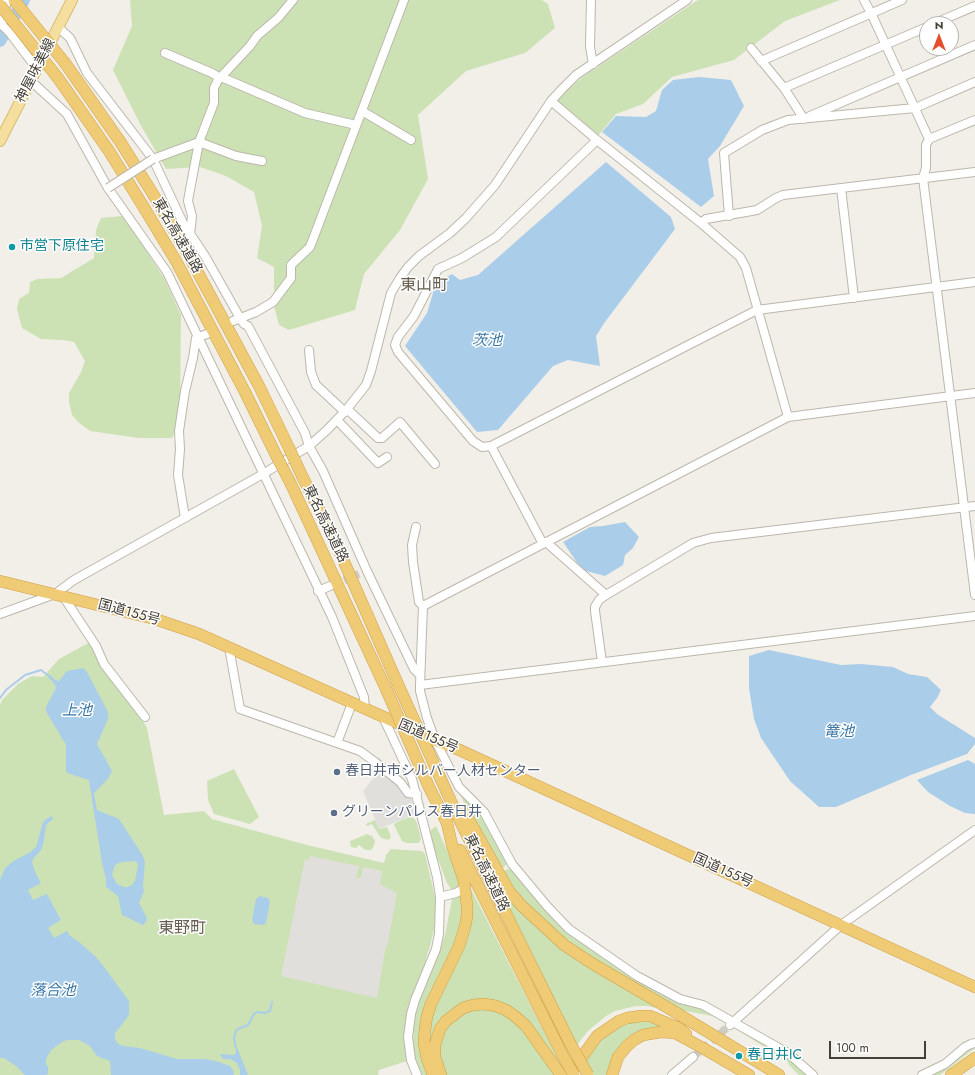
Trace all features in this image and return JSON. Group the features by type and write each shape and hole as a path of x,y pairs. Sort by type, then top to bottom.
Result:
{"highway":[{"name":"東名高速道路","path":"14,0 65,63 121,144 156,199 189,256 259,386 334,539 396,680 570,1042 588,1075"},
{"name":"東名高速道路","path":"0,5 58,78 110,152 176,261 245,392 291,484 386,689 429,787 562,1054 574,1075"},
{"name":"国道155号","path":"0,581 155,619 199,634 434,740 453,747 975,987"},
{"path":"461,815 520,905 570,949 779,1075"},
{"path":"433,1075 427,1059 424,1043 424,1029 431,1004 459,946 467,916 467,899 464,881 452,845 447,823"},
{"path":"441,1075 435,1057 435,1045 440,1029 446,1021 463,1008 473,1005 484,1004 496,1006 506,1010 516,1017 526,1026 559,1072 593,1030 618,1014 633,1009 650,1009 691,1023"},
{"path":"569,1075 597,1036 619,1021 634,1016 650,1016 679,1028 702,1047"},
{"path":"612,1075 615,1065 623,1051 634,1040 643,1035 661,1032 675,1034 702,1047 749,1075"},
{"path":"951,1075 975,1059"},
{"path":"957,1075 975,1059"}],"main road":[{"name":"神屋味美線","path":"0,141 72,0"}],"street":[{"path":"7,0 3,21 0,23 10,33 37,69"},
{"path":"190,235 192,216 188,202 199,142 214,103 214,88 219,79 250,46 257,36 278,18 293,0"},
{"path":"237,320 256,312 278,298 291,278 292,265 310,246 404,0"},
{"path":"591,0 590,47 593,64"},
{"path":"0,614 59,595 74,580 263,474 309,446 328,430 366,385 391,293 408,267 419,256 450,233 466,218 495,185 551,101 576,76 687,0"},
{"path":"864,0 902,76 930,139"},
{"path":"761,61 902,0"},
{"path":"952,16 975,6"},
{"path":"58,27 70,38 87,73 154,159 183,223 205,256 237,320 248,326 305,434 309,446 323,471 367,571 414,669 420,675"},
{"path":"784,88 919,30"},
{"path":"804,119 975,45"},
{"path":"751,48 784,88 804,119"},
{"path":"165,53 212,72 219,79 305,113 356,125"},
{"path":"31,81 67,114 108,188 167,272 318,591 332,617 364,697 365,709"},
{"path":"729,216 724,153 762,130 788,120 915,108 975,82"},
{"path":"551,101 597,140 701,223 740,257 746,268 788,417"},
{"path":"362,111 411,140"},
{"path":"975,120 930,139 926,145 926,168 923,178 975,595"},
{"path":"597,140 496,237 462,258 438,269 414,316 398,337 395,345 398,352 473,441 482,447 491,446 757,310 975,282"},
{"path":"108,188 154,159 199,142 236,156 262,161"},
{"path":"701,223 706,220 757,210 783,195 975,172"},
{"path":"841,188 854,298"},
{"path":"185,518 178,475 180,449 179,431 185,391 193,358 193,348 196,338 207,334"},
{"path":"309,350 311,372 316,385 378,438 382,438 400,422 435,464"},
{"path":"423,606 788,417 975,394"},
{"path":"338,420 378,463 387,457"},
{"path":"491,446 544,543 606,595"},
{"path":"602,662 595,607 599,600 693,543 711,538 975,506"},
{"path":"416,527 412,545 413,562 419,602 423,606 420,691 427,718 434,740 459,787 484,812 512,864 563,923 594,947 637,976 680,999 703,1005 732,1024 788,1053 813,1075"},
{"path":"359,574 367,571"},
{"path":"318,591 330,586"},
{"path":"59,595 96,646 104,664 145,717"},
{"path":"420,685 975,616"},
{"path":"229,647 240,709 360,752 400,782 408,793 417,794"},
{"path":"337,743 352,703"},
{"path":"383,717 412,779 417,794 440,897 439,934 436,949 415,1000 411,1014 408,1037 411,1060 417,1075"},
{"path":"732,1024 841,925 975,830"},
{"path":"501,871 512,864"},
{"path":"440,897 456,893 461,890"},
{"path":"922,1075 945,1064 965,1048 975,1043"},
{"path":"672,1075 693,1057"}],"green space":[{"path":"130,0 542,0 548,4 555,28 525,53 466,71 418,115 428,179 400,230 364,274 355,310 289,330 279,325 274,306 274,267 257,258 262,226 254,192 226,176 200,167 166,169 140,124 113,70 132,26"},
{"path":"698,0 840,0 785,21 734,60 672,77 643,104 616,114 597,137 557,101 569,88 584,76"},
{"path":"122,216 132,224 147,252 164,278 181,315 180,408 177,429 172,438 140,438 90,431 78,422 72,415 69,402 69,393 81,372 85,361 74,342 41,339 22,328 17,309 19,299 29,293 30,282 38,279 61,278 94,258 96,230 101,218"},
{"path":"90,642 147,728 164,815 204,811 212,819 303,844 384,863 386,855 391,849 422,851 425,854 435,897 435,926 424,967 412,996 405,1036 407,1061 379,1070 378,1075 0,1075 0,705 2,700 18,684 32,676 43,677 59,659"},
{"path":"234,769 259,817 250,824 214,814 208,800 207,781"},
{"path":"457,789 481,811 507,859 507,864 504,867 499,869"},
{"path":"409,817 414,818 417,823 421,839 419,843 407,843 402,841 394,825 395,823"},
{"path":"375,820 379,829 387,827 391,836 390,839 388,840 381,838 372,824 367,826 366,824"},
{"path":"436,826 456,870 461,888 456,891 451,889 447,883 429,836 431,830"},
{"path":"367,834 372,836 375,841 371,850 365,850 359,845 356,848 351,847 350,841"},
{"path":"507,869 512,870 590,947 703,1007 727,1022 712,1016 681,1010 580,951 538,919 502,873"},
{"path":"493,878 536,927 554,942 663,1009 647,1006 636,1006 615,1011 606,1016 588,1031 577,1045"},
{"path":"468,883 566,1075 521,1017 467,1002 427,1048 431,1015 459,953"},
{"path":"462,892 462,918 453,949 427,1003 428,1075 421,1075 415,1059 413,1045 414,1019 418,1003 445,935 452,899"},
{"path":"469,1009 498,1010 520,1025 556,1075 445,1075 438,1054 446,1026"},
{"path":"647,1020 675,1031 624,1042 618,1048 611,1061 608,1075 594,1075 586,1060 604,1035 624,1022"},
{"path":"735,1026 789,1058 810,1075 799,1075 788,1062 733,1027"},
{"path":"975,1045 975,1048 940,1075 926,1075"}],"shaded area":[{"path":"381,769 410,795 415,814 379,829 363,791"},
{"path":"310,856 359,866 356,878 361,878 363,867 382,871 380,884 397,893 377,998 281,976 305,859 309,860"}],"water":[{"path":"699,77 731,80 744,106 720,146 708,159 714,196 701,207 602,132 616,116 646,117 656,111 662,90 673,80"},
{"name":"茨池","path":"606,162 671,217 675,229 596,336 600,366 568,360 553,366 498,430 477,432 405,346 427,313 436,283 452,274 460,280 478,275"},
{"path":"625,522 639,537 633,548 625,555 623,565 605,576 582,570 563,542 590,527"},
{"name":"篭池","path":"769,650 841,665 861,664 893,667 908,674 927,677 941,690 930,707 937,714 975,738 975,744 967,754 911,775 836,807 819,807 790,781 761,738 754,719 749,688 749,656"},
{"name":"上池","path":"83,668 87,672 108,712 108,719 97,744 112,771 108,779 94,793 97,810 119,819 143,856 145,862 144,891 139,903 147,918 143,925 122,915 118,896 106,887 106,879 102,863 89,780 67,773 66,745 46,711 46,707 56,688 54,683 48,677 50,675 55,680 59,681 67,671","holes":["136,861 138,865 135,881 132,885 124,887 117,884 112,875 115,865 121,862"]},
{"path":"968,760 975,764 975,814 965,813 950,806 928,792 917,780"},
{"name":"落合池","path":"52,816 53,819 46,826 41,850 32,862 41,883 28,890 33,900 47,894 61,920 48,928 54,938 67,931 70,936 98,959 129,1001 129,1014 115,1033 117,1043 123,1046 140,1048 177,1059 204,1059 216,1061 230,1066 234,1075 111,1075 110,1061 97,1056 90,1046 79,1040 67,1040 51,1050 46,1059 48,1074 45,1075 25,1075 16,1066 4,1058 0,1058 0,880 5,868 36,847 43,822"},
{"path":"260,896 268,898 270,902 266,923 263,925 254,924 252,920 256,899"},
{"path":"236,1046 248,1075 240,1075 240,1070 237,1063 230,1059 223,1059 220,1054 234,1055 236,1053"}],"waterway":[{"path":"0,41 24,0"},
{"path":"0,698 6,690 25,675 41,670 49,676"},
{"path":"236,1048 234,1038 236,1031 248,1025 254,1014 257,1012 265,1013 270,1011 272,1002"}],"tunnel":[{"path":"333,585 359,574"},
{"path":"693,1057 730,1025"}],"place":[{"name":"市営下原住宅","path":"12,247"},
{"name":"春日井市シルバー人材センター","path":"337,772"},
{"name":"グリーンパレス春日井","path":"334,813"},
{"name":"春日井IC","path":"739,1056"}],"district":[{"name":"東山町","path":"424,286"},
{"name":"東野町","path":"182,929"}]}
